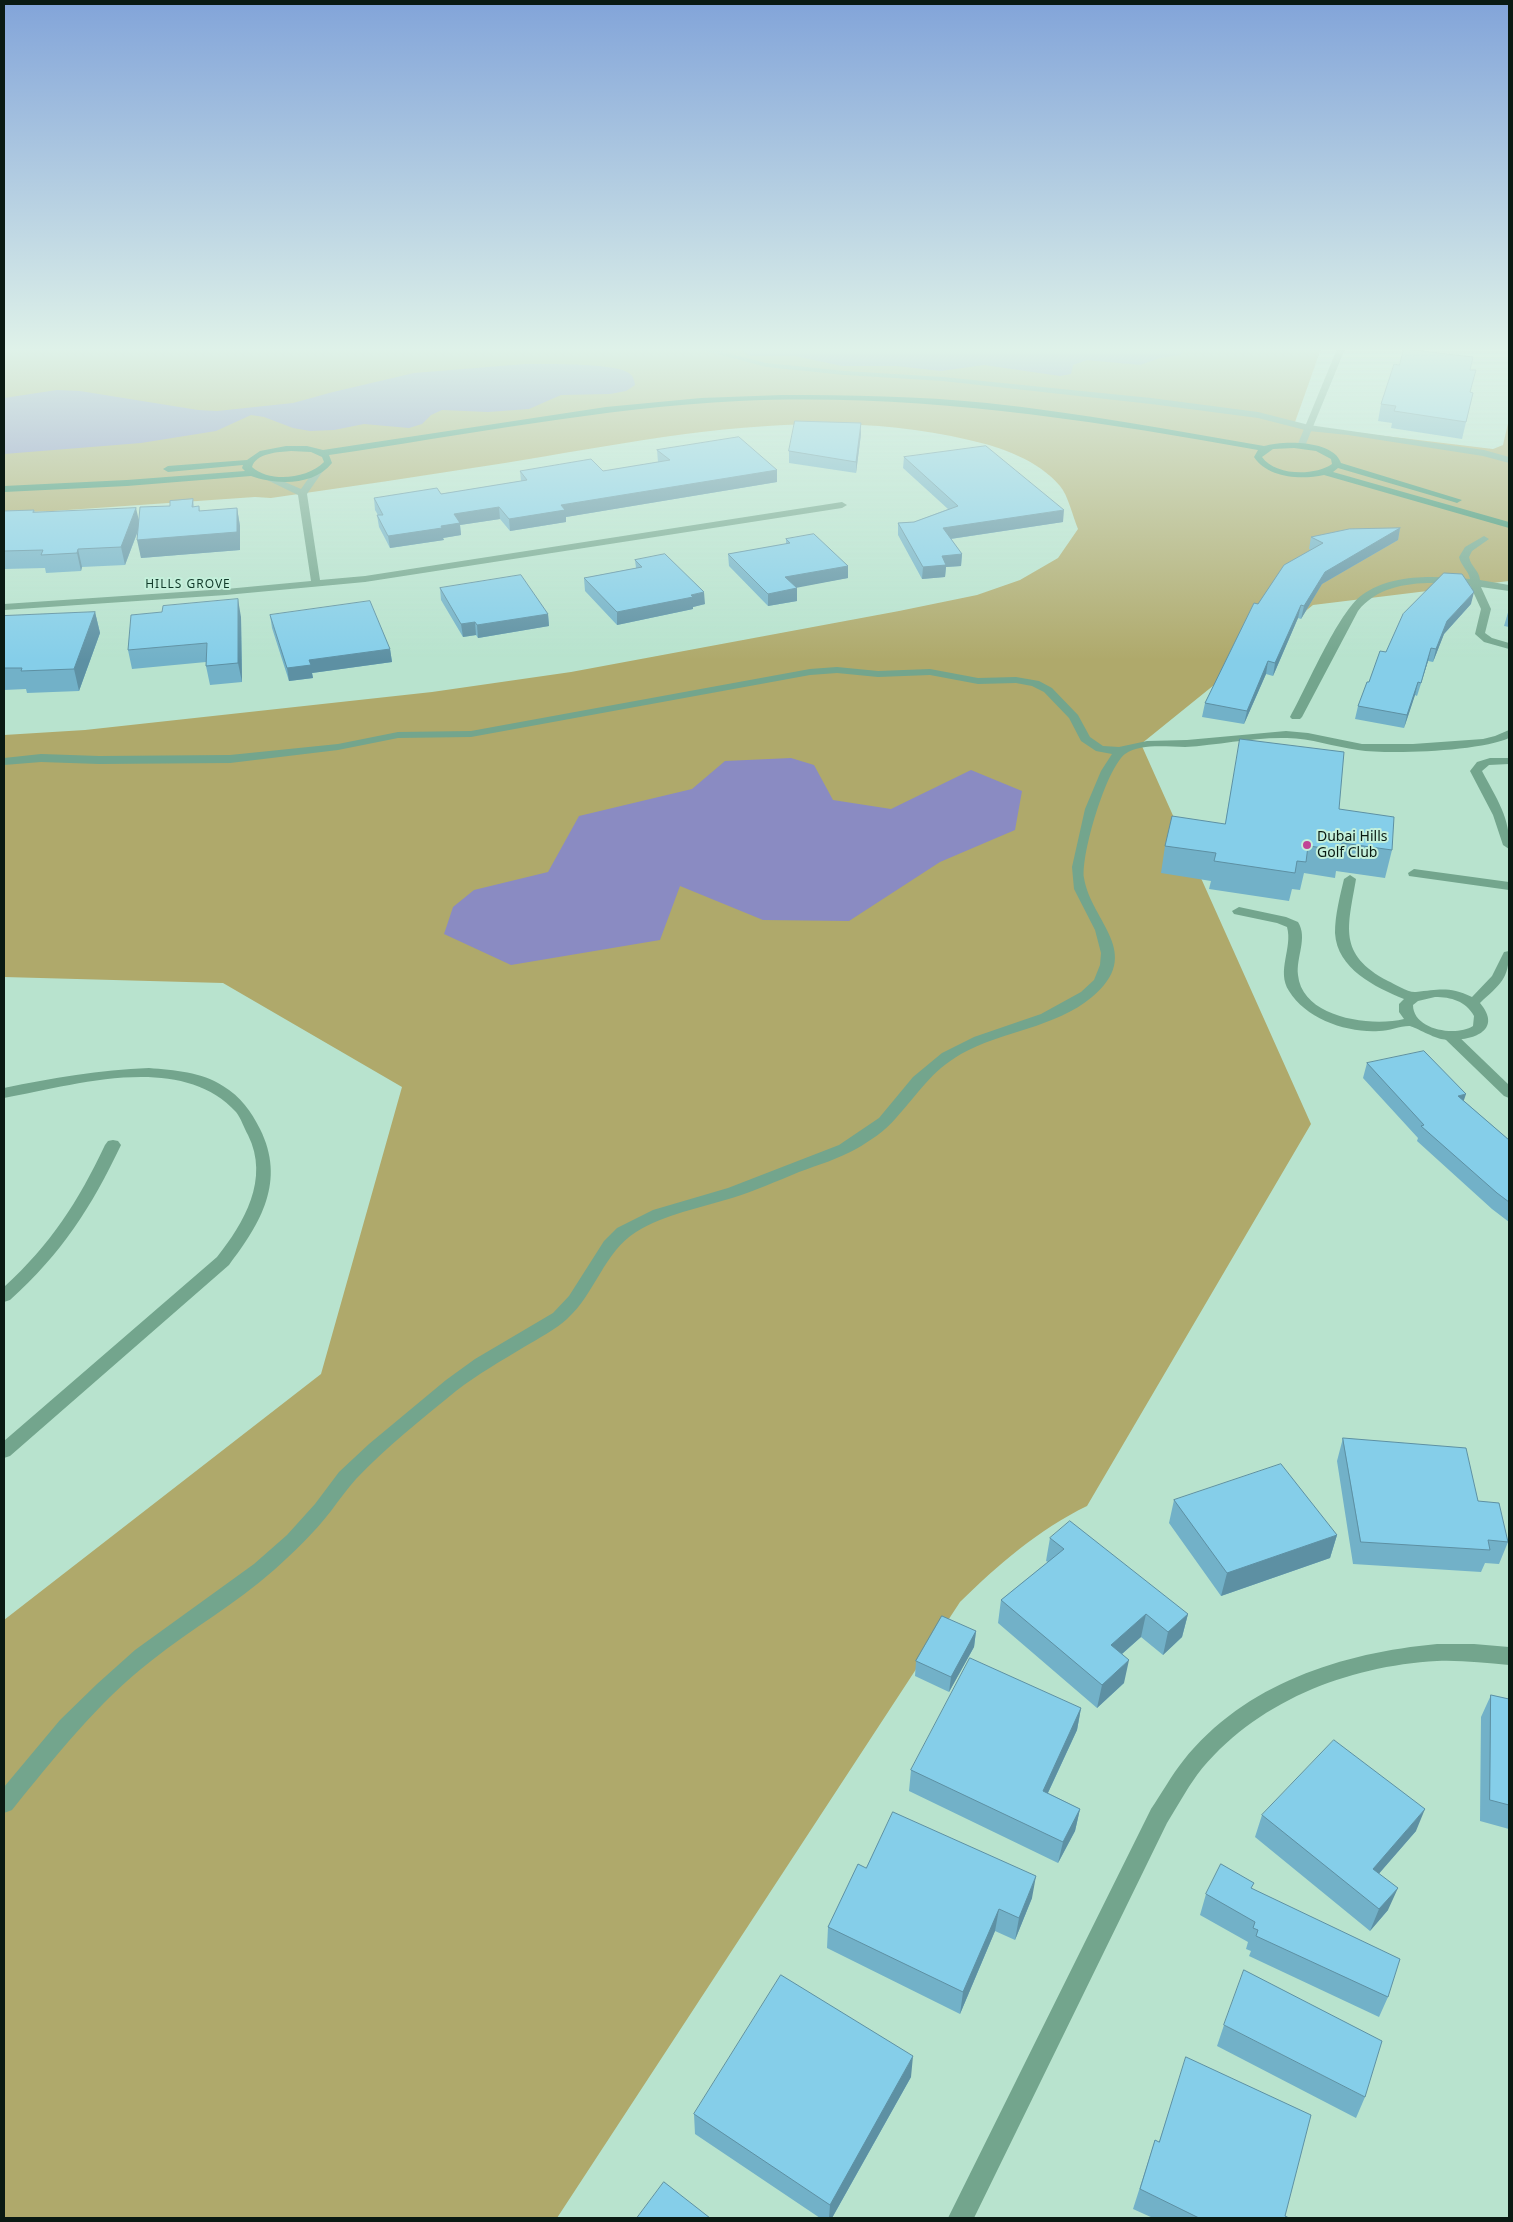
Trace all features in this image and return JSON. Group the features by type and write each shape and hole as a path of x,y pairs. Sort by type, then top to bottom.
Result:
{"street":[{"path":"4,480 153,471 248,462 258,455 267,453"},
{"path":"268,478 298,477 318,471 333,462 322,453"},
{"path":"386,454 393,453"},
{"path":"1232,453 1258,457 1263,464 1277,470 1296,474 1324,472 1509,525"},
{"path":"1258,457 1260,453"},
{"path":"1326,453 1331,455 1337,462 1337,465"},
{"path":"1483,453 1509,460"},
{"path":"248,462 247,468 252,473"},
{"path":"1324,472 1337,465 1509,515"},
{"path":"316,584 302,494 318,471"},
{"path":"4,489 109,484 252,473 288,486 302,494"},
{"path":"4,607 316,584 413,573 842,505"},
{"path":"1484,538 1468,549 1464,557 1466,565 1474,574 1476,590 1486,609 1480,634 1488,640 1509,646"},
{"path":"1296,717 1347,619 1365,597 1386,587 1414,581 1475,582 1509,588"},
{"path":"4,761 51,758 99,760 230,759 345,746 398,735 471,734 800,674 837,670 878,674 930,672 978,681 1016,680 1035,683 1048,690 1074,717 1085,739 1091,744 1100,748 1120,751 1145,744 1295,735 1340,744 1374,748 1483,742 1498,739 1509,733"},
{"path":"4,1803 68,1727 104,1690 142,1656 261,1570 294,1540 322,1509 346,1478 375,1449 452,1385 481,1364 558,1317 576,1300 610,1245 623,1232 659,1214 734,1192 844,1149 860,1140 888,1118 917,1082 943,1059 978,1041 1053,1013 1088,994 1104,975 1108,954 1101,926 1080,886 1078,860 1102,779 1113,757 1120,751"},
{"path":"1509,761 1484,763 1479,765 1476,771 1499,815 1509,845"},
{"path":"1414,873 1509,886"},
{"path":"1350,879 1342,933 1348,953 1355,963 1372,977 1412,997"},
{"path":"1239,911 1288,922 1296,928 1291,979 1295,990 1303,1000 1317,1010 1334,1019 1354,1024 1394,1026 1412,1022"},
{"path":"1472,1004 1491,987 1509,958"},
{"path":"1429,992 1452,994 1472,1004 1478,1010 1481,1023 1477,1029 1461,1036 1450,1036 1422,1028 1412,1022 1406,1012 1406,1004 1412,997 1429,992"},
{"path":"1450,1036 1509,1093"},
{"path":"4,1094 114,1073 158,1072 198,1080 229,1096 241,1107 258,1136 264,1155 265,1175 261,1196 253,1218 240,1240 222,1261 4,1451"},
{"path":"4,1296 41,1259 65,1231 84,1202 113,1145"},
{"path":"961,2218 1159,1816 1190,1768 1222,1735 1274,1696 1324,1673 1380,1659 1440,1652 1509,1656"}],"shaded area":[{"path":"4,453 567,453 271,498 255,497 4,513"},
{"path":"1010,453 1509,453 1509,581 1313,605 1141,744 1311,1124 1087,1506 1069,1515 1020,1549 989,1574 960,1602 557,2218 4,2218 4,1620 321,1374 402,1087 223,983 4,977 4,735 85,730 432,692 571,672 977,595 1020,580 1058,558 1078,529 1068,500 1060,486 1041,469"}],"water":[{"path":"791,758 814,765 833,800 891,809 971,770 1022,791 1015,830 940,862 849,921 763,920 680,886 660,940 511,965 444,934 453,907 474,890 548,872 579,816 692,789 725,761"}],"building":[{"path":"661,453 757,453 777,470 561,505 565,510 509,519 499,507 454,514 460,523 441,526 442,528 388,536 377,515 383,515 374,498 437,488 441,494 527,480 520,471 591,459 603,471 670,460"},
{"path":"799,453 857,453 856,462"},
{"path":"936,453 994,453 1064,510 943,528 962,554 942,556 946,565 923,567 898,523 914,522 958,506 904,457"},
{"path":"193,499 192,507 199,506 199,511 237,508 237,532 137,540 140,507 170,506 170,501"},
{"path":"136,508 121,547 78,549 77,553 41,555 43,550 4,551 4,511 34,510 33,512"},
{"path":"1400,528 1325,572 1304,606 1301,605 1275,663 1268,661 1247,711 1205,703 1254,603 1258,604 1284,565 1323,543 1311,537 1349,529"},
{"path":"814,534 848,566 785,577 797,588 768,594 728,554 790,543 786,539"},
{"path":"665,554 704,592 691,595 693,597 617,612 584,578 642,567 635,560"},
{"path":"1444,573 1462,574 1474,592 1447,621 1436,649 1431,648 1421,683 1418,682 1407,715 1358,706 1380,651 1386,652 1403,614"},
{"path":"521,575 548,614 477,625 475,622 461,624 440,588"},
{"path":"238,599 238,663 206,666 207,643 128,650 131,615 162,612 163,606"},
{"path":"370,601 390,649 309,660 311,665 287,668 270,615"},
{"path":"95,612 74,669 21,671 22,668 4,668 4,616"},
{"path":"1240,739 1344,752 1339,809 1394,817 1392,850 1342,843 1341,850 1308,846 1306,862 1297,861 1295,873 1214,861 1216,853 1165,846 1172,816 1225,824"},
{"path":"1424,1051 1466,1094 1458,1096 1509,1140 1509,1202 1421,1126 1424,1125 1367,1063"},
{"path":"1343,1438 1466,1448 1478,1501 1499,1503 1508,1542 1488,1540 1490,1550 1361,1542"},
{"path":"1281,1464 1337,1535 1227,1573 1174,1500"},
{"path":"1070,1521 1188,1614 1168,1632 1146,1614 1111,1645 1129,1660 1102,1685 1001,1600 1064,1549 1050,1538"},
{"path":"942,1616 976,1631 951,1677 916,1661"},
{"path":"970,1658 1081,1708 1043,1791 1080,1809 1063,1842 911,1770"},
{"path":"1491,1695 1509,1699 1509,1805 1490,1800"},
{"path":"1334,1740 1425,1809 1373,1869 1398,1888 1379,1909 1262,1815"},
{"path":"893,1812 1036,1876 1019,1918 999,1909 963,1992 828,1927 858,1864 866,1868"},
{"path":"1221,1864 1254,1883 1251,1888 1400,1959 1388,1997 1256,1936 1258,1930 1253,1928 1255,1922 1206,1894"},
{"path":"1244,1970 1382,2041 1365,2097 1224,2025"},
{"path":"781,1975 913,2056 830,2205 694,2114"},
{"path":"1186,2057 1311,2115 1285,2216 1289,2218 1199,2218 1140,2189 1155,2140 1159,2142"},
{"path":"664,2182 710,2218 637,2218"}],"place":[{"name":"Dubai Hills Golf Club","path":"1307,845"}],"district":[{"name":"HILLS GROVE","path":"188,585"}]}
